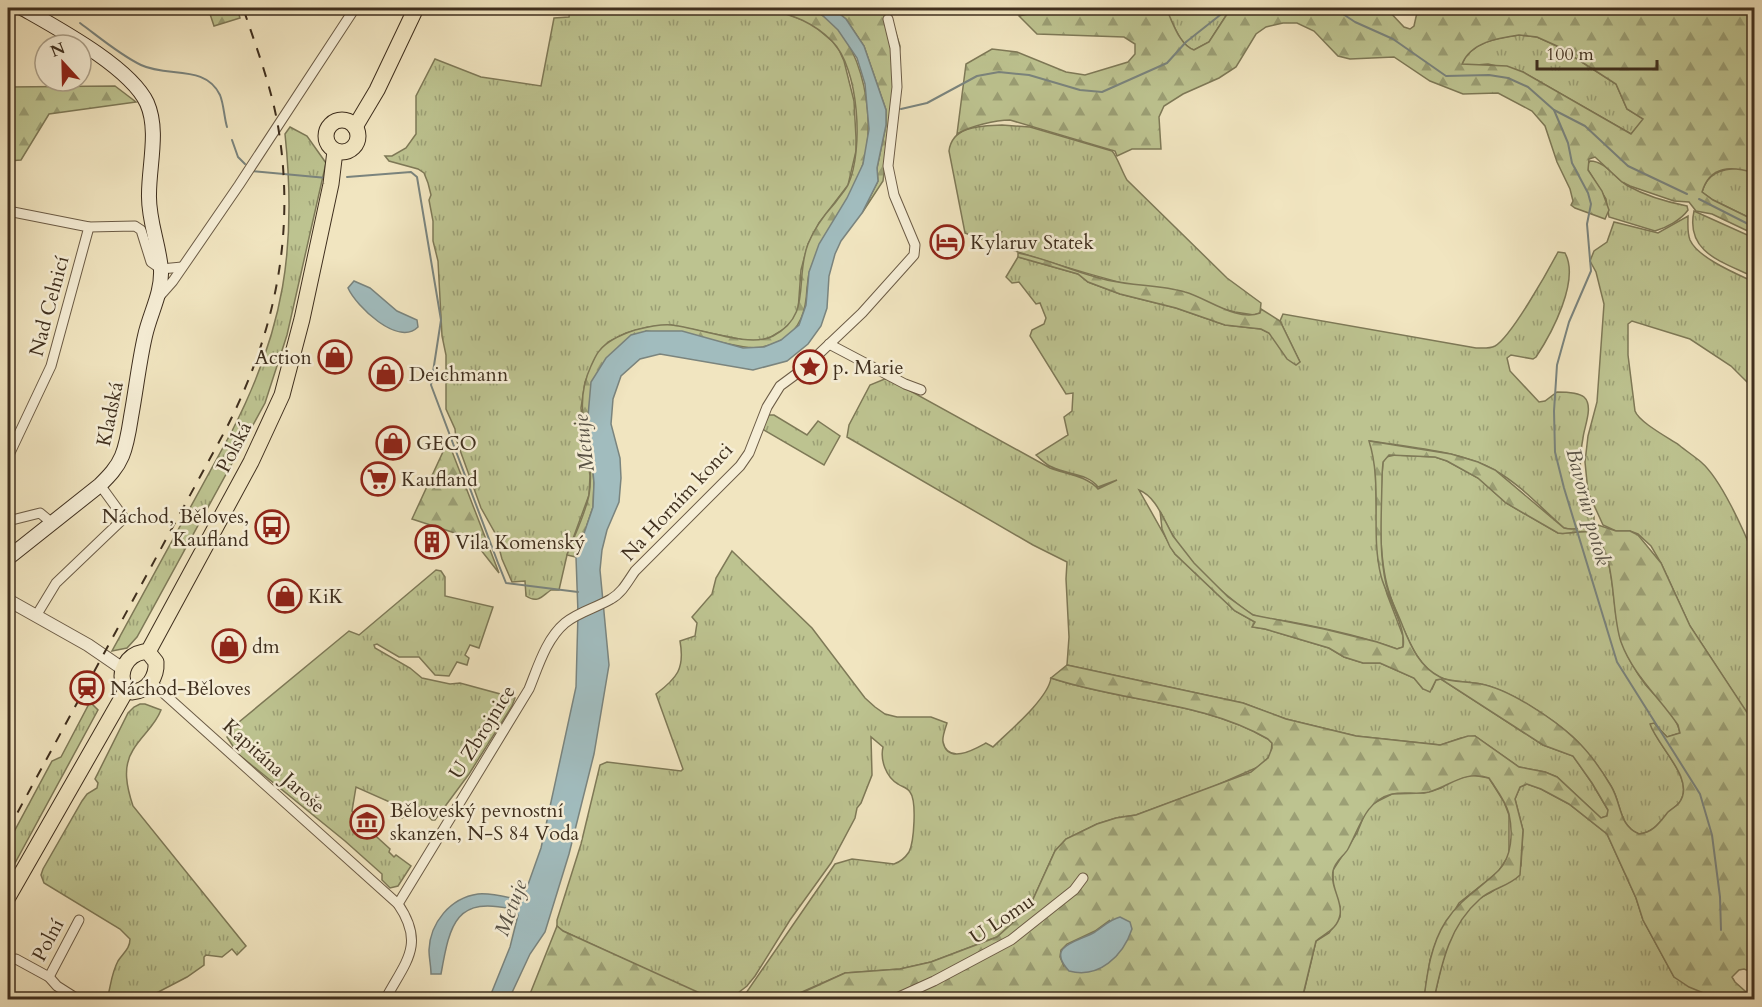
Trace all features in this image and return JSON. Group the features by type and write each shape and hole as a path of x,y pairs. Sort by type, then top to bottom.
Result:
{"main road":[{"name":"Kladská","path":"8,558 100,485 113,473 122,456 128,437 146,334 160,287 161,269 148,197 152,124 147,103 134,84 121,71 22,8"},
{"path":"352,124 377,90 416,8"},
{"path":"338,120 352,124 357,141 353,147 341,151 327,142 326,130 331,124 338,120"},
{"name":"Polská","path":"123,669 133,655 148,652 251,462 282,395 300,330 317,246 341,151"},
{"path":"123,669 123,682 127,689 138,692 151,682 154,676 156,662 148,652"},
{"path":"8,897 127,689"}],"street":[{"name":"Kladská","path":"157,300 239,185 355,8"},
{"name":"Na Horním konci","path":"612,599 621,591 635,571 740,466 749,453 773,395 780,386 803,369 862,314 914,255 915,245 894,195 888,166 897,87 897,65 888,19"},
{"path":"8,211 89,227 139,227 152,262 161,269 182,267"},
{"name":"Nad Celnicí","path":"8,457 51,366 89,227"},
{"path":"830,344 905,384 921,390"},
{"path":"36,616 56,583 124,518 100,485"},
{"path":"8,521 40,513 52,523"},
{"name":"U Zbrojnice","path":"398,904 529,689 544,651 560,628 572,618 612,599"},
{"path":"8,600 123,669"},
{"name":"Kapitána Jaroše","path":"151,682 398,904"},
{"name":"U Lomu","path":"892,999 934,981 1011,940 1074,890 1083,878"},
{"path":"385,999 413,948 408,918 398,904"},
{"name":"Polní","path":"49,978 79,920"},
{"name":"Polní","path":"16,959 79,999"}],"green space":[{"path":"801,7 824,17 840,31 852,51 861,74 868,122 867,145 858,178 810,270 804,312 798,325 787,336 771,345 754,348 646,331 588,416 594,483 593,507 576,557 567,555 589,495 590,462 583,400 585,383 591,366 603,346 626,333 662,325 737,339 763,339 773,336 793,318 798,307 804,257 813,233 848,185 856,152 856,110 848,70 841,54 832,41 818,29 795,17 769,8"},
{"path":"208,8 237,8 240,18 214,26"},
{"path":"570,8 769,8 811,23 833,42 844,61 854,101 856,151 848,185 819,223 808,244 801,270 798,311 784,329 761,341 744,340 671,325 648,327 626,333 608,342 596,357 585,382 581,408 590,476 589,495 567,555 559,590 551,590 540,598 534,599 526,596 525,581 512,582 502,559 495,533 481,508 456,439 455,429 446,409 446,355 442,336 438,261 433,241 433,221 429,200 431,195 428,183 424,173 418,169 389,161 385,156 392,156 406,148 416,134 416,96 435,59 481,77 541,86 554,18 569,17"},
{"path":"832,8 888,8 900,46 883,181 862,213 878,181 877,168 886,125 886,110 864,46 846,19"},
{"path":"1024,8 1173,8 1169,15 1176,30 1185,44 1194,50 1209,42 1231,8 1386,8 1404,27 1410,29 1414,26 1418,8 1754,8 1754,173 1738,169 1716,172 1710,177 1702,192 1713,200 1754,220 1754,234 1712,214 1696,211 1689,202 1674,201 1630,186 1622,182 1595,157 1589,159 1588,170 1602,191 1609,210 1605,219 1575,208 1571,205 1573,201 1570,189 1557,162 1545,126 1532,111 1498,93 1463,94 1430,81 1394,57 1350,59 1338,56 1314,31 1297,23 1266,27 1256,34 1236,67 1164,106 1159,117 1161,149 1132,149 1117,156 1115,151 1010,120 983,124 957,134 966,64 992,49 1017,52 1066,72 1085,75 1128,62 1135,54 1135,44 1124,37 1037,34 1019,16 1028,14","holes":["1519,35 1537,37 1557,46 1616,84 1627,109 1643,119 1631,134 1523,72 1507,66 1462,64 1472,51 1486,42"]},
{"path":"1173,8 1231,8 1209,42 1194,50 1185,44 1175,30 1168,14"},
{"path":"1519,35 1537,37 1557,46 1616,84 1627,109 1644,119 1631,134 1523,72 1488,64 1465,66 1462,64 1478,46"},
{"path":"93,86 115,86 136,102 49,114 21,160 8,161 8,87 33,87 33,93 93,93"},
{"path":"1002,125 1030,127 1112,151 1127,180 1227,278 1261,303 1260,313 1254,315 1235,312 1133,286 1065,267 965,233 949,151 951,142 956,136 969,129"},
{"path":"290,127 307,136 326,163 287,335 265,403 137,637 127,648 112,651 232,431 264,358 275,322 287,251 289,214 285,134"},
{"path":"1590,161 1606,167 1623,183 1635,190 1687,206 1688,210 1673,223 1655,231 1609,217 1606,199 1588,170 1587,165"},
{"path":"1740,168 1754,173 1754,220 1713,200 1702,192 1711,176"},
{"path":"1694,211 1754,238 1754,277 1719,261 1701,246 1695,237"},
{"path":"1688,216 1688,234 1694,247 1719,265 1754,282 1754,389 1731,366 1690,339 1632,321 1628,324 1628,355 1635,411 1648,424 1679,445 1709,470 1731,506 1754,556 1754,724 1690,626 1651,546 1638,534 1630,531 1616,531 1603,525 1588,492 1585,462 1588,436 1597,402 1604,304 1596,272 1590,261 1594,251 1607,242 1614,222 1658,233"},
{"path":"1558,252 1565,253 1569,264 1569,277 1567,291 1556,321 1536,357 1533,359 1511,355 1507,358 1510,371 1539,402 1545,401 1557,392 1578,394 1587,401 1588,411 1580,469 1583,487 1594,520 1580,528 1564,528 1514,483 1483,464 1452,454 1370,441 1375,459 1378,560 1387,594 1403,636 1403,647 1397,649 1343,633 1251,614 1226,595 1195,565 1178,543 1154,502 1139,490 1175,554 1235,611 1255,622 1253,627 1329,648 1344,657 1363,663 1380,663 1414,678 1423,689 1432,689 1436,680 1441,679 1543,745 1573,756 1608,810 1607,816 1601,818 1557,777 1519,767 1475,736 1441,745 1356,736 1286,719 1243,703 1067,665 1069,637 1067,562 1033,545 847,437 849,425 870,385 887,378 1050,468 1082,478 1098,489 1117,480 1098,487 1089,479 1050,466 1036,455 1068,435 1064,417 1072,411 1073,393 1066,394 1030,336 1032,330 1044,324 1046,318 1040,303 1036,304 1019,282 1012,283 1006,277 1018,257 1078,274 1088,282 1120,294 1176,308 1225,325 1261,329 1269,333 1300,362 1280,321 1283,314 1476,348 1495,346 1519,317"},
{"path":"1018,253 1121,283 1185,292 1232,312 1251,315 1260,313 1261,309 1280,321 1300,362 1296,365 1287,359 1269,333 1261,329 1225,325 1176,308 1120,294 1088,282 1078,274 1018,257"},
{"path":"769,415 774,415 807,435 818,421 840,436 824,465 762,429"},
{"path":"448,441 499,573 477,545 464,536 412,519"},
{"path":"1369,441 1451,454 1478,462 1495,470 1564,528 1578,528 1592,523 1616,531 1630,531 1638,535 1661,563 1690,626 1754,723 1754,973 1744,969 1739,970 1732,977 1754,999 1718,999 1689,987 1674,977 1643,920 1636,898 1607,834 1569,804 1527,784 1520,787 1515,799 1523,830 1520,875 1485,895 1461,920 1454,932 1440,971 1434,999 1424,999 1430,959 1446,921 1464,900 1499,870 1509,851 1511,829 1506,804 1489,778 1472,776 1429,792 1392,794 1375,802 1369,809 1348,849 1334,867 1333,883 1340,905 1340,915 1333,928 1316,941 1302,999 786,1000 845,973 900,969 931,962 997,937 1029,908 1055,851 1066,839 1097,824 1136,815 1251,772 1268,758 1272,743 1243,726 1189,709 1078,686 1051,678 1067,665 1243,703 1286,719 1356,736 1440,745 1475,736 1519,767 1557,777 1601,818 1607,816 1608,810 1573,756 1543,745 1441,679 1436,680 1430,692 1423,689 1414,678 1380,663 1363,663 1344,657 1329,648 1252,627 1255,622 1235,611 1175,554 1162,529 1160,511 1173,536 1194,563 1228,597 1253,615 1324,629 1397,649 1403,647 1402,631 1381,576 1378,559 1373,458","holes":["1389,455 1435,457 1447,461 1478,478 1506,503 1558,533 1593,532 1601,543 1610,569 1621,642 1632,665 1671,715 1680,733 1667,737 1654,723 1650,724 1674,763 1683,784 1683,794 1679,803 1652,829 1639,834 1627,825 1614,793 1599,767 1566,731 1531,706 1505,692 1476,683 1440,677 1427,668 1417,656 1390,595 1384,571 1381,544 1382,475 1383,462","1110,920 1064,966 1060,957 1061,950 1067,944 1095,931"]},
{"path":"1395,455 1435,457 1447,461 1478,478 1506,503 1558,533 1593,532 1601,543 1610,570 1618,630 1624,649 1641,679 1675,719 1680,733 1667,737 1654,724 1651,724 1680,774 1683,784 1683,794 1678,804 1652,829 1639,834 1627,825 1611,786 1598,766 1578,741 1552,721 1529,705 1492,687 1441,678 1428,670 1419,658 1408,639 1393,603 1382,556 1383,462 1386,457"},
{"path":"732,551 812,628 865,698 875,707 885,714 897,717 931,717 947,723 943,742 950,753 962,753 986,743 993,747 1043,696 1051,678 1078,686 1189,709 1243,726 1268,739 1272,743 1271,753 1258,767 1215,786 1136,815 1097,824 1066,839 1055,851 1029,908 997,937 931,962 900,969 845,973 786,999 754,999 746,993 835,864 852,859 894,864 902,860 909,852 914,822 912,797 907,789 894,781 887,773 883,763 883,747 871,737 872,775 857,808 855,818 831,863 747,986 730,999 713,999 563,931 557,926 557,920 581,844 600,765 607,762 681,771 683,769 656,694 678,672 681,659 680,641 695,636 697,623 692,617 712,594 716,578"},
{"path":"436,570 441,571 445,577 445,596 493,607 479,648 470,645 465,655 469,658 467,665 457,662 449,676 435,675 419,657 399,657 377,644 374,645 375,648 410,668 422,678 450,684 460,683 515,698 469,774 435,820 432,820 419,807 402,818 397,817 392,803 356,787 352,811 390,849 389,852 394,857 396,855 411,866 398,886 390,888 382,880 382,874 345,841 238,754 227,737 239,722 349,631 359,635"},
{"path":"90,702 98,710 8,876 8,843 52,761 61,757"},
{"path":"140,704 161,710 133,750 128,763 127,785 133,806 246,946 237,955 232,949 222,957 206,955 204,965 187,977 145,999 107,999 112,975 118,961 128,948 130,939 120,929 44,883 41,875 82,801 87,794 97,788 98,783 95,779 128,713"},
{"path":"1472,775 1489,778 1504,802 1509,815 1509,855 1498,872 1459,903 1436,942 1430,960 1424,999 1302,1000 1316,941 1329,933 1340,917 1340,907 1333,890 1333,870 1357,833 1366,811 1374,803 1392,794 1424,793 1441,788 1453,780"},
{"path":"1527,784 1569,804 1607,834 1636,898 1643,920 1674,977 1718,999 1434,1000 1443,958 1461,920 1480,898 1497,888 1521,866 1523,830 1515,799 1520,787"},
{"path":"557,926 563,931 713,999 528,999"}],"water":[{"name":"Metuje","path":"805,8 832,8 846,19 864,46 886,110 886,125 877,168 878,181 862,213 841,241 835,254 829,276 827,308 821,326 808,344 787,361 753,370 660,354 640,359 621,376 613,399 611,424 620,458 619,502 607,530 600,570 609,665 594,754 569,854 545,932 530,954 509,999 489,999 510,947 518,915 515,910 480,906 468,910 459,917 448,940 441,974 431,974 430,940 443,913 450,906 468,896 483,894 515,899 525,893 541,848 576,687 578,613 576,557 593,507 594,483 588,416 591,382 606,358 631,335 646,331 682,331 743,348 764,347 781,340 799,325 806,305 809,272 819,244 847,198 863,164 869,129 865,84 857,58 838,30 821,14"},
{"path":"354,281 370,288 397,311 417,320 418,327 410,332 400,332 378,322 352,296 348,288"},
{"path":"1120,917 1130,922 1132,929 1123,948 1116,956 1100,968 1090,972 1069,971 1063,962 1062,950"}],"waterway":[{"name":"Bavorův potok","path":"901,109 927,103 977,76 999,72 1029,75 1080,90 1102,92 1167,63 1186,42 1229,8"},
{"name":"Bavorův potok","path":"1334,8 1355,22 1393,39 1446,76 1489,75 1508,78 1528,87 1554,110 1568,143 1572,163 1588,193 1591,204 1587,224 1591,271 1569,322 1557,365 1554,411 1555,452 1617,662 1700,794 1712,835 1720,897 1721,930"},
{"path":"80,23 117,51 141,65 152,69 196,75 205,79 220,95 227,127"},
{"path":"1554,110 1585,126 1628,166 1687,194"},
{"path":"232,140 238,157 245,164"},
{"path":"252,171 327,178"},
{"path":"347,177 411,172 417,177 441,320 431,385 498,563 506,583 578,592"},
{"path":"1699,199 1754,227"}],"railway":[{"path":"8,830 226,429 243,393 269,319 282,244 283,166 278,126 271,96 243,8"}],"place":[{"name":"Kylaruv Statek","path":"947,242"},
{"name":"Action","path":"335,357"},
{"name":"p. Marie","path":"810,367"},
{"name":"Deichmann","path":"386,374"},
{"name":"GECO","path":"393,443"},
{"name":"Kaufland","path":"378,479"},
{"name":"Náchod, Běloves, Kaufland","path":"272,527"},
{"name":"Vila Komenský","path":"432,542"},
{"name":"KiK","path":"285,596"},
{"name":"dm","path":"229,646"},
{"name":"Náchod-Běloves","path":"87,688"},
{"name":"Běloveský pevnostní skanzen, N-S 84 Voda","path":"367,822"}]}
